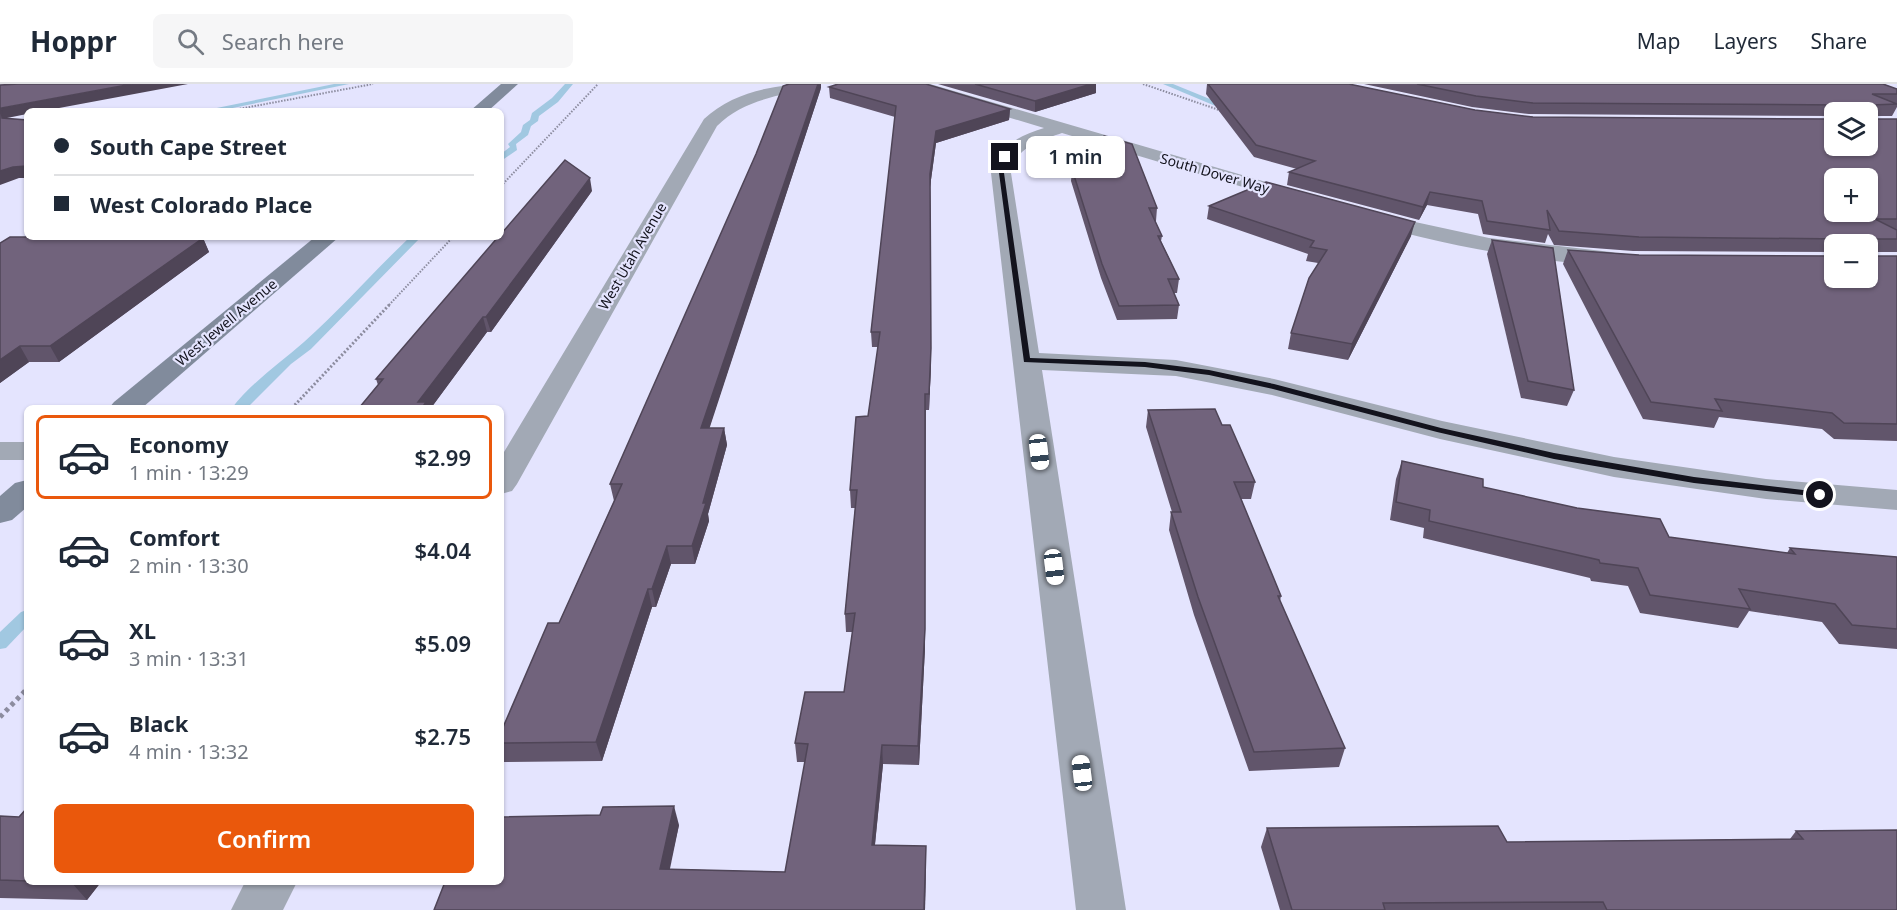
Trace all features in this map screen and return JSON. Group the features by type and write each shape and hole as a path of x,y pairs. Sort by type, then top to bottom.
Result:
{"main road":[{"path":"482,108 510,84"},
{"name":"West Jewell Avenue","path":"128,405 324,240"},
{"path":"0,513 24,493"}],"street":[{"name":"West Utah Avenue","path":"504,479 704,131 719,114 735,105 809,84"},
{"name":"South Dover Way","path":"913,84 1316,202"},
{"path":"1060,128 1017,146 1005,157 1001,173 1101,910"},
{"path":"1349,212 1471,242 1532,252 1633,260"},
{"path":"1027,361 1176,368 1274,387 1440,430 1614,467 1766,489 1897,500"},
{"path":"0,451 24,451"},
{"path":"256,910 270,885"}],"path":[{"path":"244,108 373,84"},
{"path":"504,183 598,84"},
{"path":"1143,84 1224,111"},
{"path":"295,405 450,240"},
{"path":"0,717 24,692"}],"building":[{"path":"132,84 1,108 2,118 24,120 24,166 0,171 0,85"},
{"path":"818,84 701,428 724,428 703,503 706,503 692,546 667,546 652,589 648,589 596,742 504,743 504,725 548,623 559,623 622,484 610,484 756,154 783,86"},
{"path":"838,84 926,84 1010,109 936,131 930,174 931,348 929,394 925,394 925,629 918,746 882,745 872,845 926,846 924,910 434,910 444,885 504,885 504,817 600,815 603,807 674,806 660,869 785,872 808,744 795,743 805,692 844,692 855,613 845,614 857,490 850,490 856,417 868,416 880,332 871,332 896,106 829,87"},
{"path":"975,84 1091,84 1035,101"},
{"path":"1208,84 1349,84 1475,110 1533,117 1824,119 1824,156 1878,156 1878,119 1897,119 1897,219 1878,219 1878,168 1824,168 1824,222 1878,220 1897,230 1897,239 1878,239 1878,234 1824,234 1824,239 1639,237 1559,231 1547,210 1550,230 1487,221 1482,201 1430,192 1423,207 1289,172 1315,161 1256,145"},
{"path":"1417,84 1883,84 1897,89 1897,94 1872,94 1897,104 1878,105 1878,102 1824,102 1824,105 1533,103 1476,96"},
{"path":"1104,136 1132,144 1157,208 1149,208 1162,236 1158,236 1179,279 1168,279 1179,305 1119,306 1102,264 1072,169"},
{"path":"565,160 590,178 486,317 483,317 418,402 426,402 424,405 361,405 383,379 376,379 495,240 504,240 504,231"},
{"path":"1266,182 1415,222 1352,344 1291,333 1309,278 1327,250 1310,247 1314,241 1209,206"},
{"path":"10,237 24,237 24,240 200,240 50,346 20,346 0,360 0,243"},
{"path":"1492,240 1553,248 1574,390 1528,381"},
{"path":"1568,250 1639,255 1824,256 1824,288 1878,288 1878,256 1897,256 1897,424 1844,423 1832,413 1715,399 1722,411 1651,402"},
{"path":"1215,409 1222,425 1230,425 1255,482 1234,482 1281,596 1278,596 1345,748 1254,752 1198,597 1171,512 1181,512 1148,410"},
{"path":"1402,461 1483,479 1483,487 1577,508 1660,519 1669,537 1795,554 1790,548 1897,557 1897,629 1852,625 1835,604 1739,589 1750,609 1650,595 1638,568 1600,563 1599,560 1429,521 1430,510 1396,502"},
{"path":"24,811 24,881 0,880 0,816 19,817"},
{"path":"1498,826 1507,842 1803,839 1796,831 1897,830 1897,910 1607,910 1603,902 1383,903 1385,910 1292,910 1267,828"}],"waterway":[{"path":"221,108 345,84"},
{"path":"504,156 514,148 512,144 525,133 527,125 534,121 535,115 555,100 569,84"},
{"path":"1167,84 1228,108"},
{"path":"242,405 287,361 307,346 413,240"},
{"path":"0,643 24,619"}],"route":[{"path":"1005,157 1001,173 1027,361 1145,364 1209,373 1554,456 1694,480 1820,495"}]}
